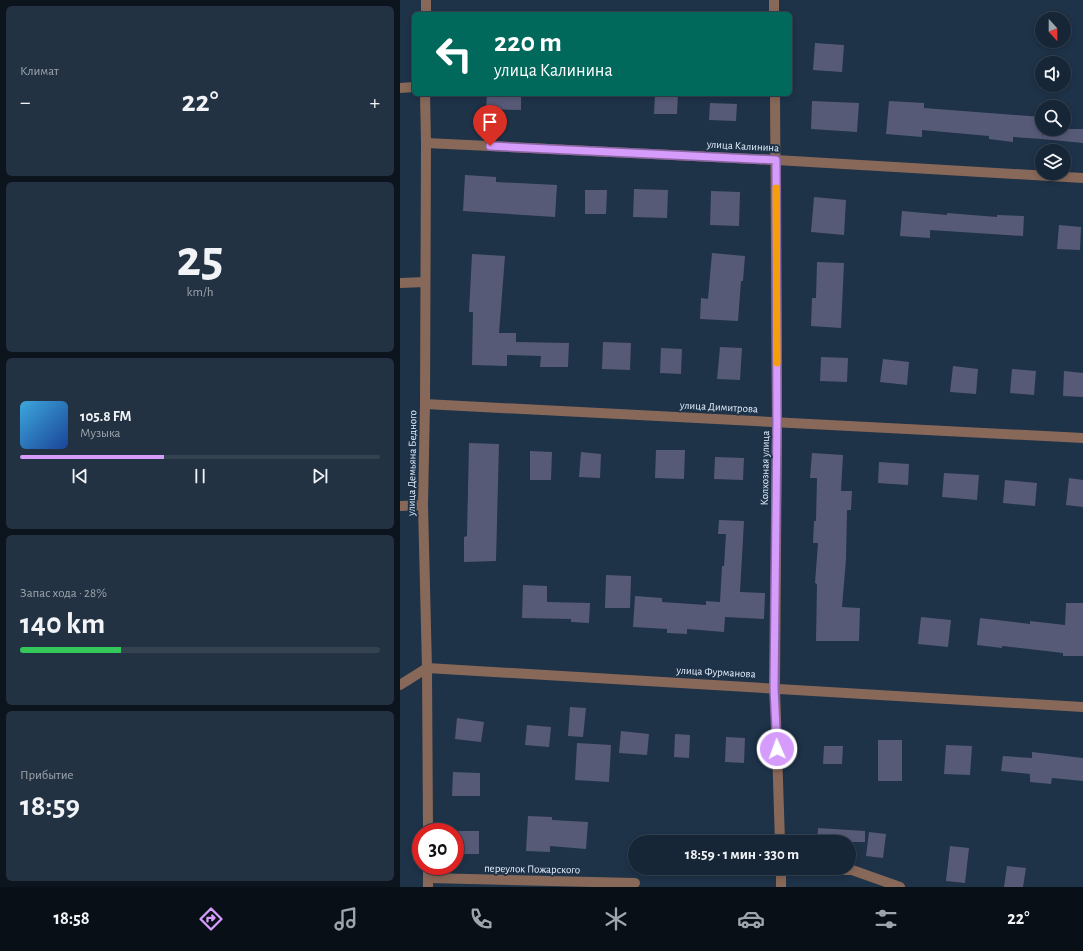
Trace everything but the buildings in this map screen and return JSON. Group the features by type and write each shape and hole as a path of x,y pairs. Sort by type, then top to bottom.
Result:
{"street":[{"path":"426,0 426,12"},
{"path":"774,0 774,12"},
{"path":"400,88 412,87"},
{"name":"улица Демьяна Бедного","path":"425,96 425,404 423,506 427,668 428,823"},
{"name":"Колхозная улица","path":"775,96 777,422 774,688 780,835"},
{"name":"улица Калинина","path":"426,143 776,160 1083,178"},
{"path":"400,283 425,282"},
{"name":"улица Димитрова","path":"425,404 1083,438"},
{"path":"400,506 423,506"},
{"path":"400,685 427,668"},
{"name":"улица Фурманова","path":"427,668 1083,707"},
{"path":"856,871 900,887"},
{"path":"781,875 781,887"},
{"name":"переулок Пожарского","path":"428,883 635,883"}],"slow traffic":[{"path":"776,188 777,363"}],"route":[{"path":"490,146 776,160 777,422 774,688 777,749"}]}
